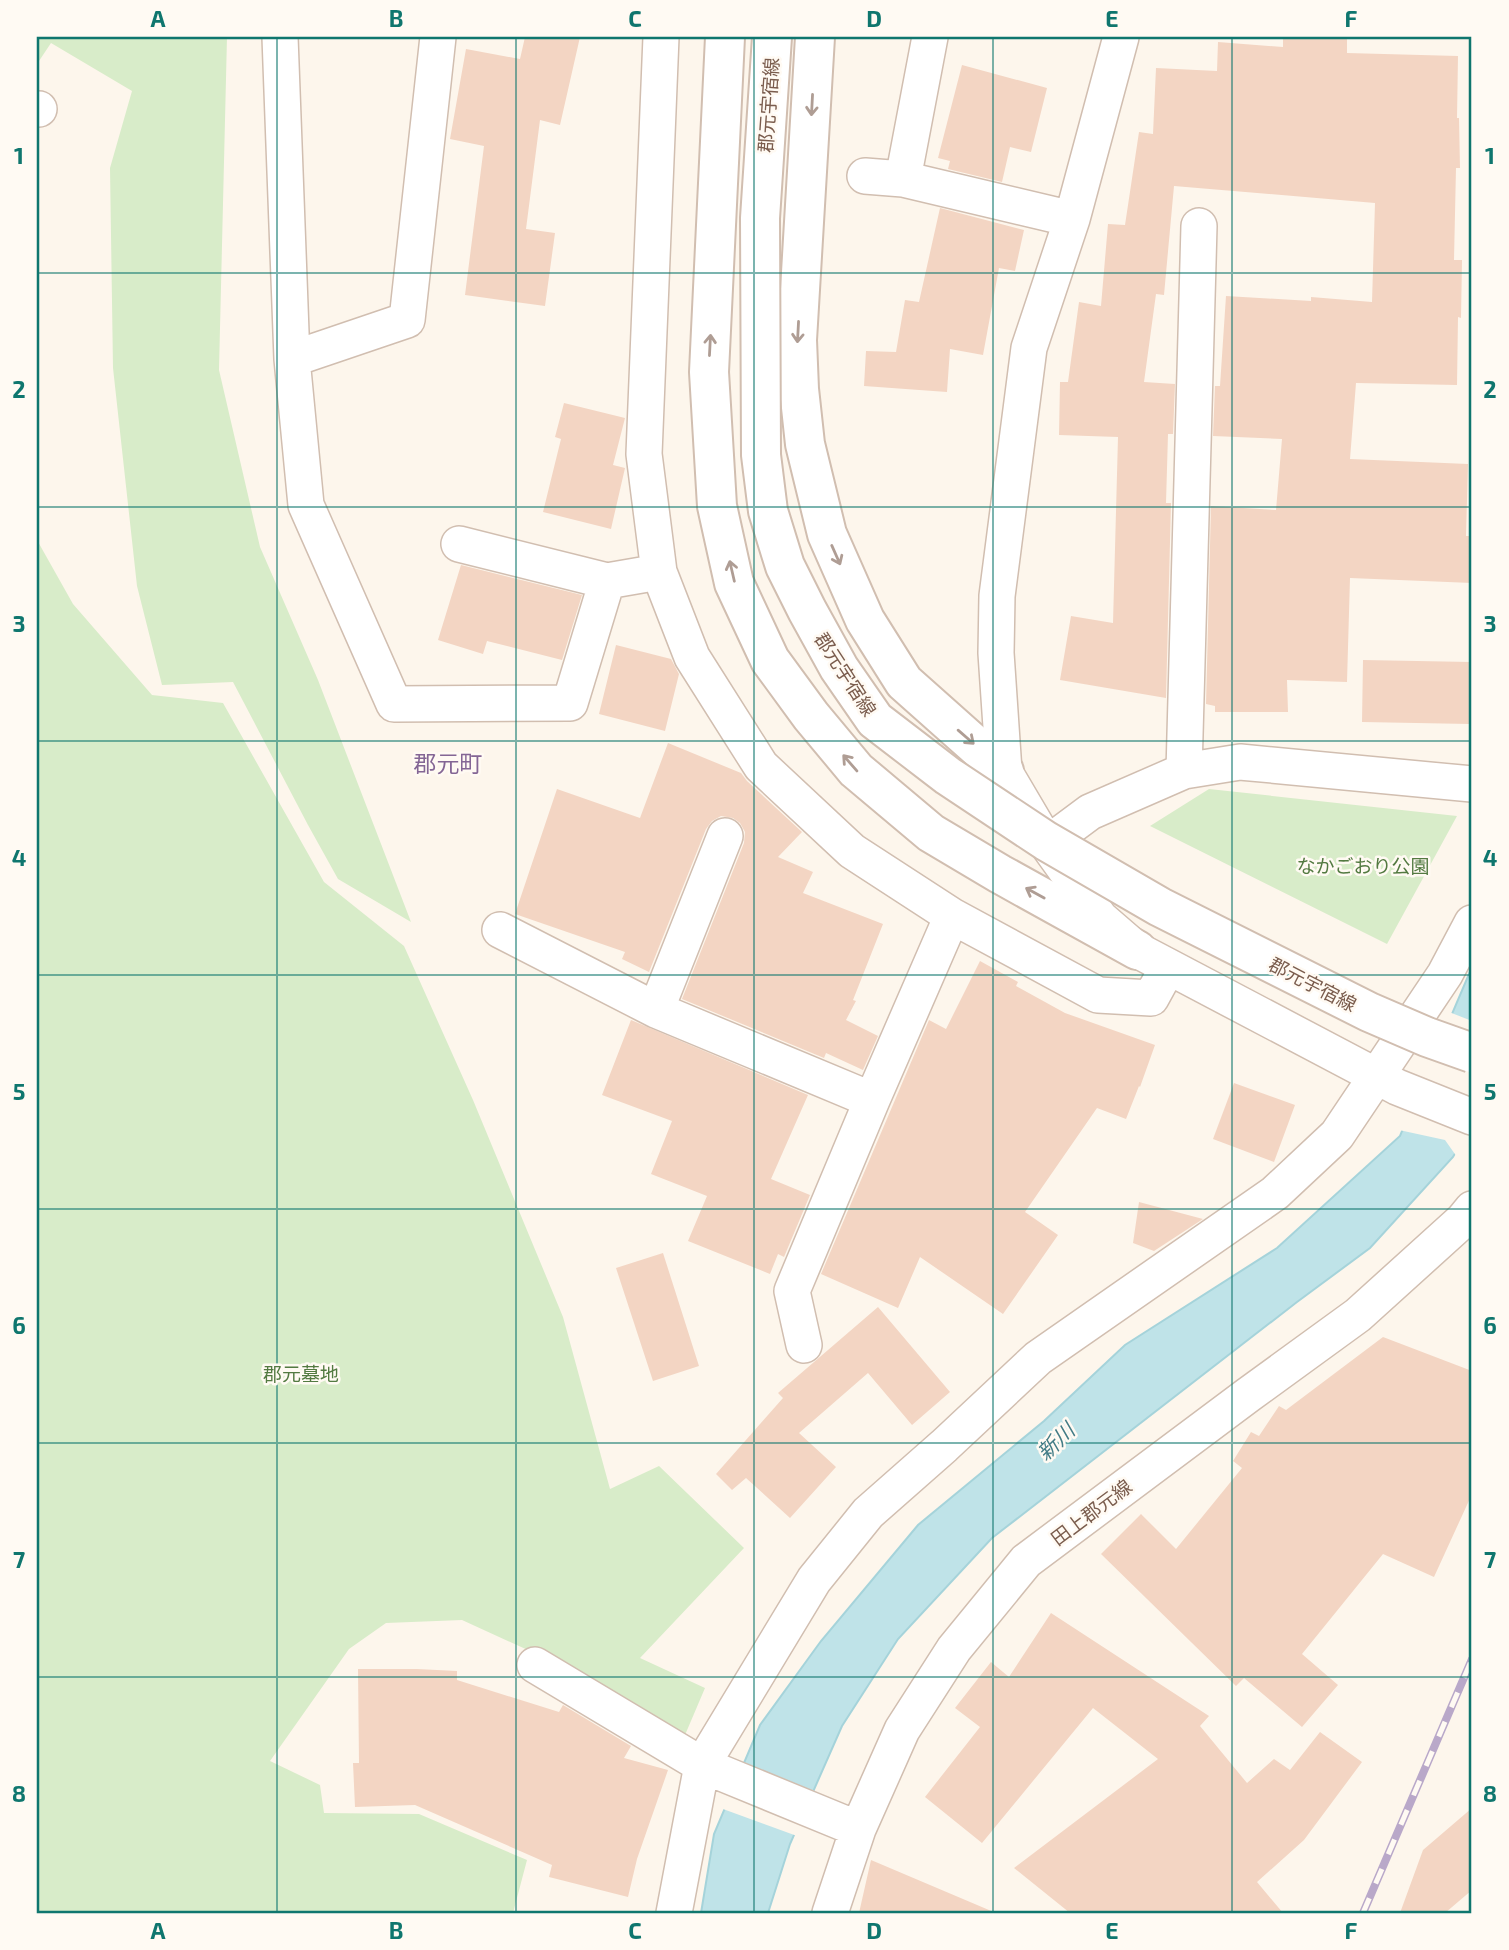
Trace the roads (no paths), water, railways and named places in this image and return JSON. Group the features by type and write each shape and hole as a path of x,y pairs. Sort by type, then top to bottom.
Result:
{"street":[{"path":"280,37 292,359 306,505 394,704 570,703 607,582"},
{"path":"292,359 407,320 438,37"},
{"path":"661,37 643,454 659,572 692,657 761,766 852,851 951,916 1098,995 1151,998 1153,959"},
{"path":"725,37 709,372 717,506 734,583 770,660 811,716 856,770 931,833 1153,959 1388,1082 1472,1117"},
{"name":"郡元宇宿線","path":"772,37 760,218 761,455 768,511 785,566 839,668 875,720 948,776 1046,841 1160,906 1369,1012 1472,1053"},
{"path":"815,37 797,340 799,389 806,444 827,534 865,620 904,682 1004,771 1047,844 1100,918 1153,959"},
{"path":"903,179 930,37"},
{"path":"1004,771 996,653 997,596 1029,348 1072,219 1121,37"},
{"path":"865,176 903,179 1072,219"},
{"path":"1184,771 1199,226"},
{"path":"458,544 607,582 659,572"},
{"path":"1047,844 1090,812 1184,771 1240,762 1472,784"},
{"path":"656,1010 725,836"},
{"path":"804,1345 792,1291 951,916"},
{"path":"674,1913 702,1765 814,1580 868,1513 1038,1358 1275,1193 1337,1135 1388,1082 1472,923"},
{"path":"500,930 656,1010 872,1100"},
{"name":"田上郡元線","path":"830,1913 858,1829 902,1730 954,1649 1026,1561 1358,1315 1464,1220 1472,1209"},
{"path":"534,1665 702,1765 858,1829"}],"water":[{"name":"新川","path":"1472,967 1472,1124 1453,1157 1370,1248 992,1538 898,1639 842,1726 790,1844 768,1913 701,1913 714,1834 760,1725 821,1641 918,1525 1044,1421 1125,1345 1277,1248 1400,1136"}],"railway":[{"path":"1363,1913 1472,1659"}],"district":[{"name":"郡元町","path":"448,763"}],"park label":[{"name":"なかごおり公園","path":"1363,865"},
{"name":"郡元墓地","path":"301,1373"}]}
